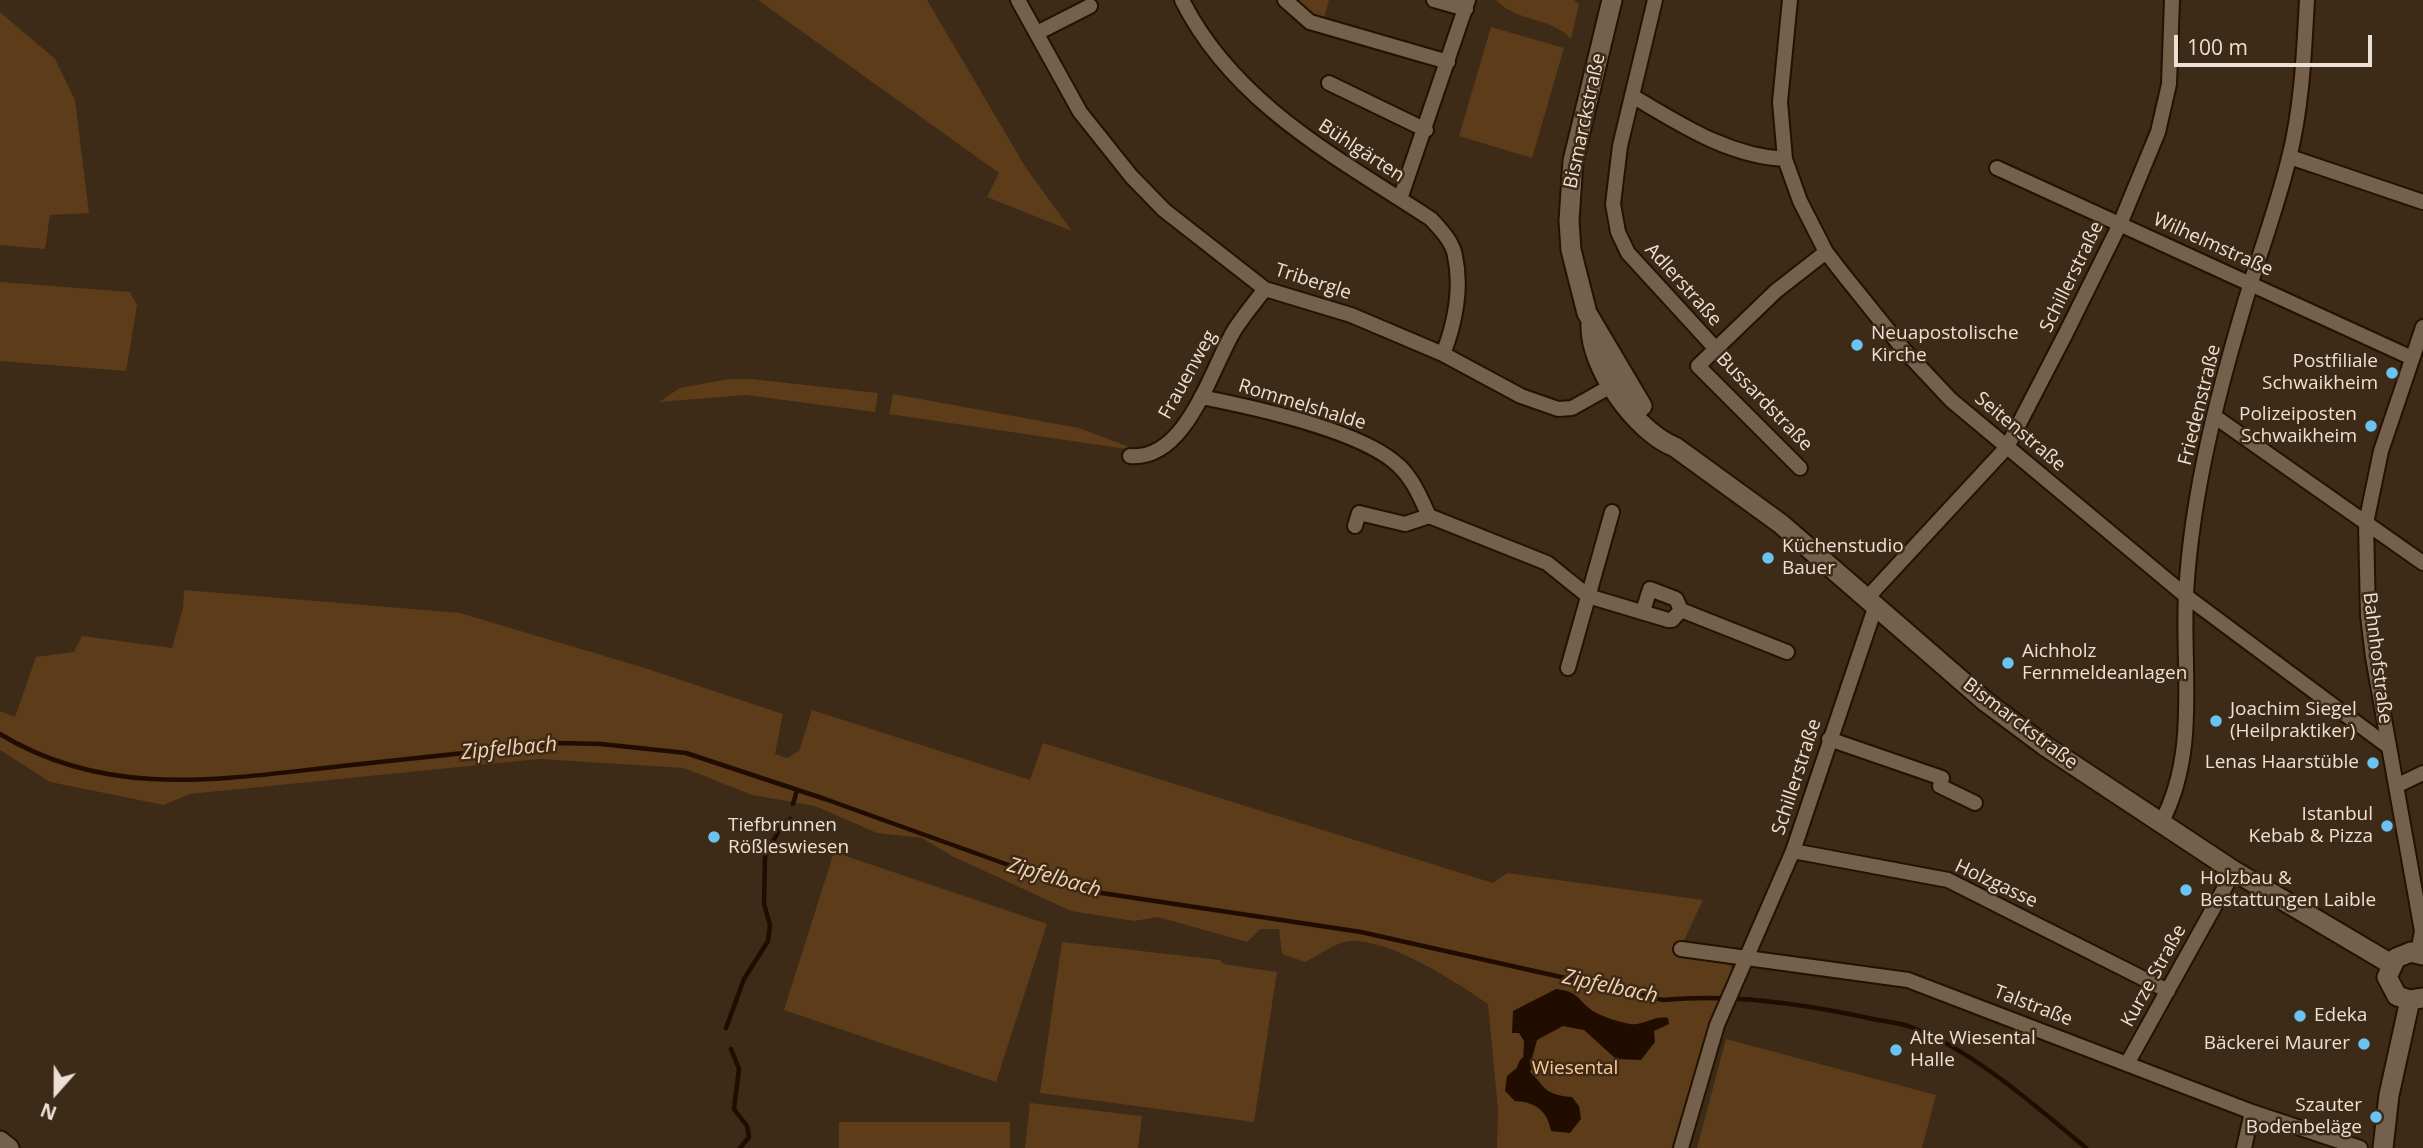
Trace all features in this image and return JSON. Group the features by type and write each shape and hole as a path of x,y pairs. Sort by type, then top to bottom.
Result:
{"street":[{"name":"Tribergle","path":"1018,0 1080,112 1131,176 1164,210 1265,289 1351,315 1443,354 1521,396 1559,410 1572,408 1618,382"},
{"name":"Bühlgärten","path":"1182,0 1194,23 1257,100 1302,135 1431,219 1447,236 1455,255 1455,323 1443,354"},
{"path":"1284,0 1311,22 1448,62"},
{"path":"1401,199 1467,5 1434,0"},
{"name":"Bismarckstraße","path":"1612,0 1573,160 1569,191 1571,250 1600,365 1675,447 1781,524 1986,702 2045,746 2234,871 2391,964"},
{"name":"Adlerstraße","path":"1655,0 1614,178 1613,204 1618,232 1641,271 1716,349"},
{"name":"Seitenstraße","path":"1790,0 1780,102 1785,159 1800,201 1826,252 1904,349 1951,400 2186,596 2389,747"},
{"name":"Schillerstraße","path":"1681,1148 1717,1025 1793,851 1872,601 2007,447 2120,224 2148,160 2166,105 2172,0"},
{"name":"Friedenstraße","path":"2161,823 2175,796 2182,768 2186,717 2186,596 2196,506 2214,416 2290,157 2302,70 2307,0"},
{"path":"1037,33 1090,6"},
{"path":"1329,83 1426,130"},
{"path":"1634,97 1723,146 1746,154 1785,159"},
{"path":"2290,157 2423,202"},
{"name":"Wilhelmstraße","path":"1997,168 2412,358"},
{"name":"Bussardstraße","path":"1800,468 1698,366 1776,291 1826,252"},
{"name":"Frauenweg","path":"1130,456 1143,457 1163,449 1174,439 1201,397 1236,328 1265,289"},
{"name":"Bahnhofstraße","path":"2421,954 2422,931 2368,616 2366,523 2381,451 2423,327"},
{"name":"Rommelshalde","path":"1201,397 1360,441 1398,465 1416,489 1429,516"},
{"path":"2214,416 2423,563"},
{"path":"1568,668 1612,512"},
{"path":"1355,526 1359,513 1405,524 1429,516 1547,563 1588,596 1672,620 1681,610"},
{"path":"1643,611 1650,589 1676,599 1681,610 1787,652"},
{"path":"1829,738 1942,778 1940,786 1975,803"},
{"path":"2396,786 2423,773"},
{"name":"Holzgasse","path":"1793,851 1948,880 2168,991"},
{"name":"Kurze Straße","path":"2128,1062 2234,871"},
{"name":"Talstraße","path":"1681,949 1908,980 2128,1062 2252,1112 2360,1148"},
{"path":"2383,1148 2389,1095 2417,999 2398,996 2389,984 2391,964 2403,953 2421,954"},
{"path":"2244,1148 2252,1112"},
{"path":"0,1141 9,1148"}],"green space":[{"path":"758,0 927,0 1026,168 1072,231 987,197 999,173"},
{"path":"1300,0 1329,0 1323,22 1296,5"},
{"path":"1496,0 1574,0 1579,4 1571,39 1554,27 1514,13"},
{"path":"0,12 55,59 75,100 89,213 50,215 45,249 0,245"},
{"path":"1491,27 1564,48 1532,158 1459,136"},
{"path":"0,282 130,292 137,305 126,371 0,361"},
{"path":"729,379 878,393 875,412 746,395 659,402 680,388"},
{"path":"893,394 1079,428 1140,451 889,414"},
{"name":"Wiesental","path":"184,590 460,613 648,669 783,714 775,754 787,758 799,751 812,710 1030,780 1043,743 1493,883 1507,873 1703,900 1678,953 1719,959 1732,967 1676,1148 1497,1148 1498,1109 1488,1004 1419,962 1378,945 1360,941 1344,942 1305,962 1282,954 1279,929 1260,929 1247,942 1158,917 1134,921 1071,911 952,856 922,838 877,833 815,806 752,795 684,768 539,759 190,794 164,805 50,782 0,750 0,711 15,717 36,657 74,652 82,636 172,648 183,608"},
{"path":"834,852 1047,924 996,1082 784,1010"},
{"path":"1062,942 1220,960 1223,964 1277,972 1254,1122 1040,1093"},
{"path":"1726,1039 1936,1095 1922,1148 1697,1148"},
{"path":"1030,1103 1142,1116 1138,1148 1025,1148"},
{"path":"839,1122 1010,1122 1010,1148 839,1148"}],"shaded area":[{"path":"1556,989 1574,994 1593,1011 1616,1021 1635,1024 1663,1017 1668,1018 1669,1024 1654,1031 1655,1042 1641,1060 1616,1059 1584,1030 1563,1026 1537,1040 1530,1066 1523,1063 1524,1041 1519,1033 1512,1033 1513,1011"},
{"path":"1519,1066 1528,1070 1552,1093 1572,1097 1579,1106 1581,1119 1570,1133 1551,1131 1539,1108 1515,1101 1505,1091 1507,1076"}],"waterway":[{"name":"Zipfelbach","path":"0,734 41,755 82,769 124,777 167,780 254,776 558,743 601,744 686,753 825,799 1075,889 1361,932 1663,1000 1714,998 1764,1001 1906,1025 1957,1049 1980,1064 2086,1148"},
{"path":"793,804 797,790"},
{"path":"726,1028 744,979 768,941 770,925 764,904 765,857 781,826 790,819"},
{"path":"731,1049 739,1069 734,1109 747,1126 749,1137 740,1148"},
{"path":"1524,1068 1526,1064"}],"place":[{"name":"Neuapostolische Kirche","path":"1857,345"},
{"name":"Postfiliale Schwaikheim","path":"2392,373"},
{"name":"Polizeiposten Schwaikheim","path":"2371,426"},
{"name":"Küchenstudio Bauer","path":"1768,558"},
{"name":"Aichholz Fernmeldeanlagen","path":"2008,663"},
{"name":"Joachim Siegel (Heilpraktiker)","path":"2216,721"},
{"name":"Lenas Haarstüble","path":"2373,763"},
{"name":"Istanbul Kebab & Pizza","path":"2387,826"},
{"name":"Tiefbrunnen Rößleswiesen","path":"714,837"},
{"name":"Holzbau & Bestattungen Laible","path":"2186,890"},
{"name":"Edeka","path":"2300,1016"},
{"name":"Bäckerei Maurer","path":"2364,1044"},
{"name":"Alte Wiesental Halle","path":"1896,1050"},
{"name":"Szauter Bodenbeläge","path":"2376,1117"}]}
